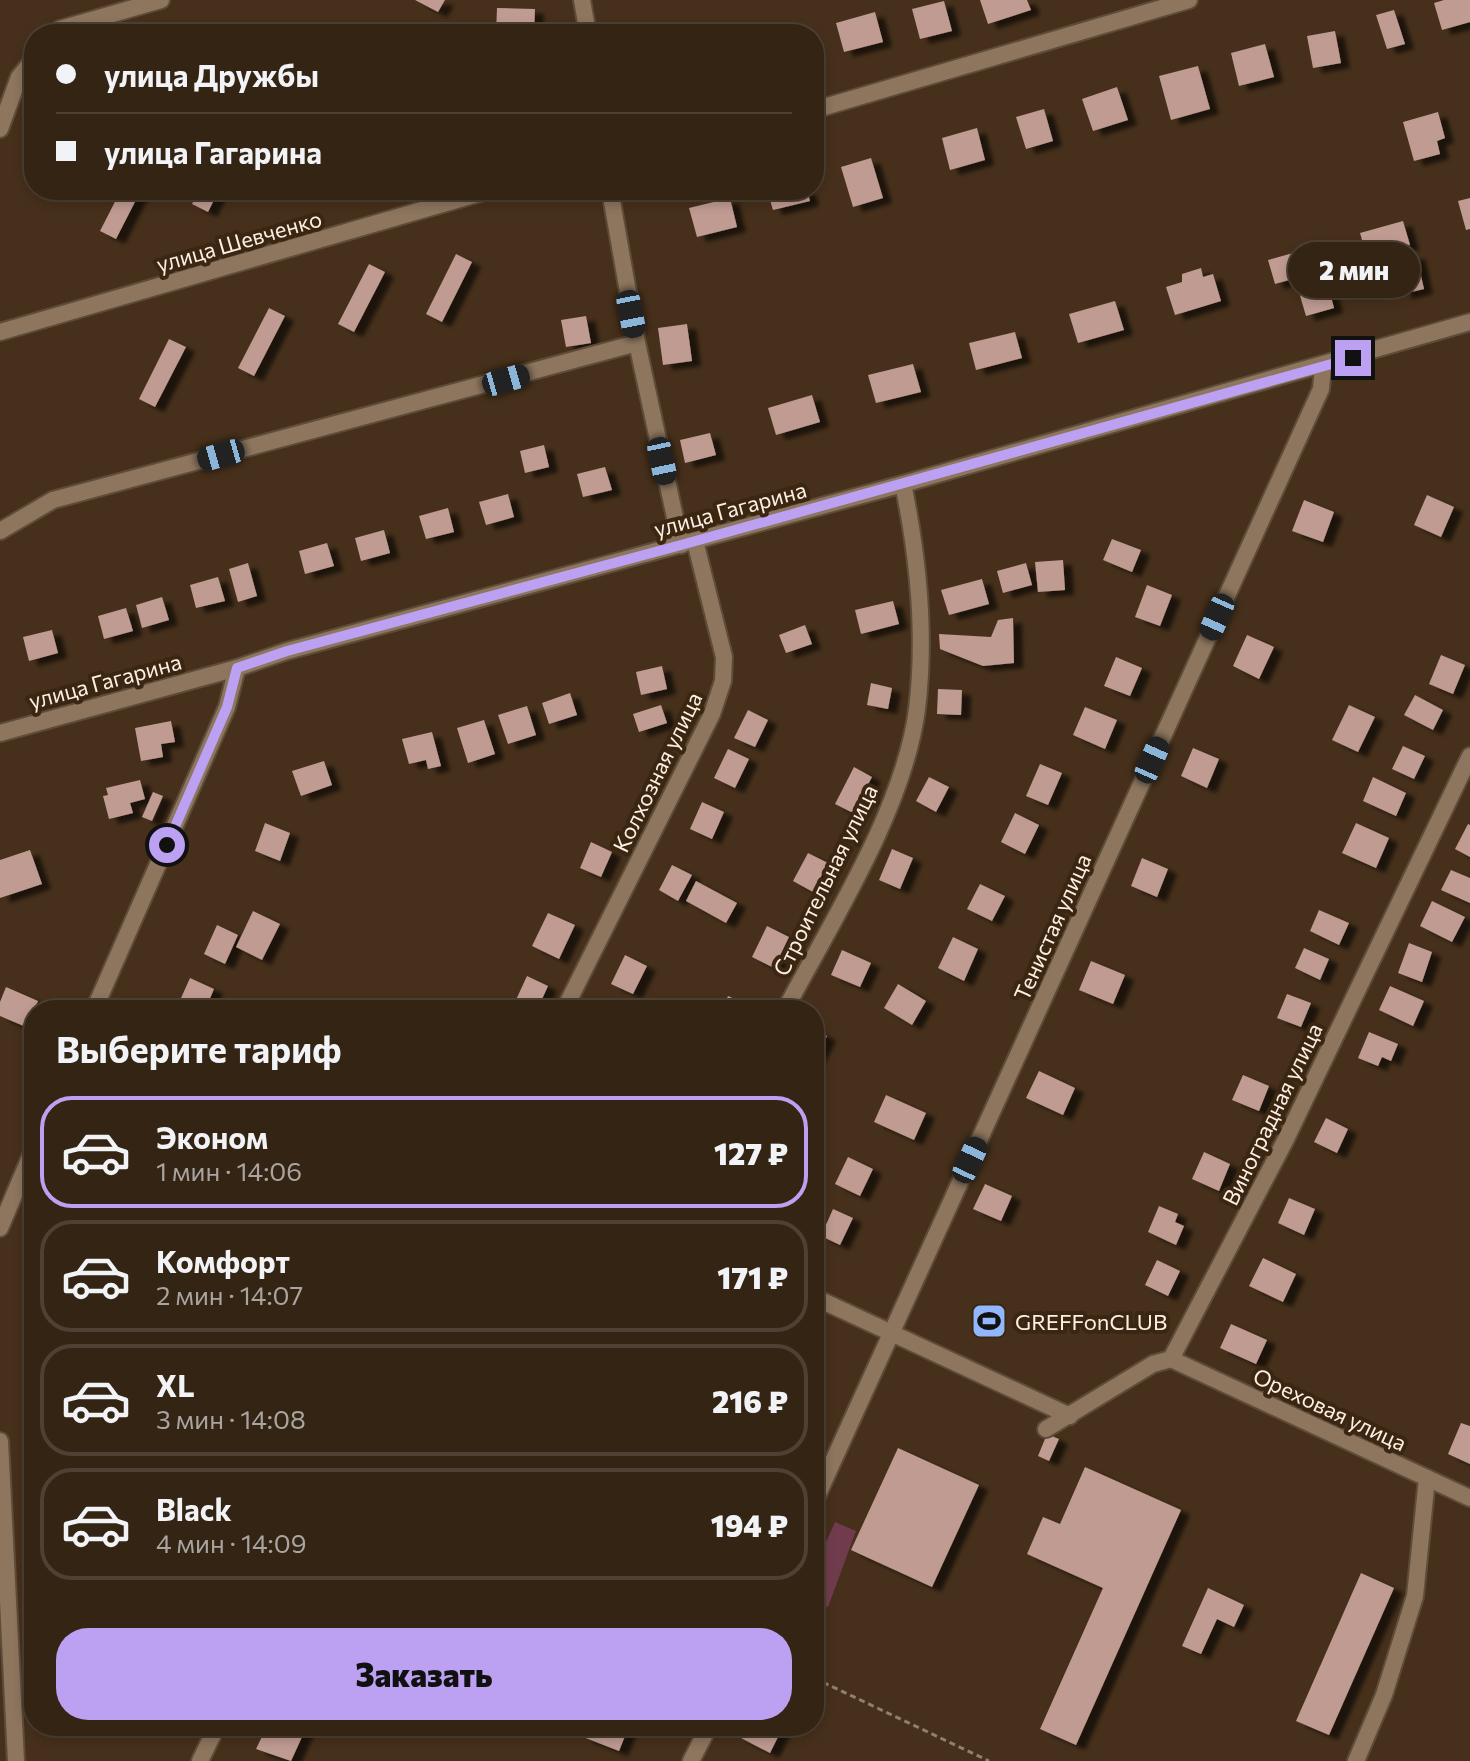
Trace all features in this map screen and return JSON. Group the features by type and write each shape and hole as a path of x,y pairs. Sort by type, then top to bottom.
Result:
{"street":[{"path":"77,24 161,0"},
{"path":"582,0 586,24"},
{"path":"824,107 1189,0"},
{"path":"0,129 24,71"},
{"name":"улица Шевченко","path":"0,332 456,200"},
{"name":"Колхозная улица","path":"569,1000 712,714 723,681 724,657 688,543 637,343 612,200"},
{"name":"улица Гагарина","path":"0,733 237,668 302,646 1323,367 1470,322"},
{"path":"0,531 53,500 637,343"},
{"name":"Тенистая улица","path":"824,1481 1321,389 1323,367"},
{"name":"Строительная улица","path":"790,1000 881,825 901,772 917,710 920,646 917,560 903,484"},
{"path":"98,1000 227,707 237,668"},
{"name":"Виноградная улица","path":"1171,1359 1286,1139 1470,756"},
{"path":"0,1228 24,1172"},
{"path":"824,1301 1070,1416"},
{"path":"1046,1429 1153,1364 1171,1359"},
{"name":"Ореховая улица","path":"1171,1359 1470,1498"},
{"path":"0,1441 16,1761"},
{"path":"1356,1761 1384,1695 1415,1596 1427,1478"},
{"path":"200,1761 212,1736"},
{"path":"691,1761 704,1736"}],"path":[{"path":"824,1683 989,1761"}],"shaded area":[{"path":"835,1522 856,1531 828,1607 824,1605 824,1547"}],"building":[{"path":"415,0 445,0 438,12"},
{"path":"980,0 1027,0 1031,10 988,24"},
{"path":"1470,0 1470,22 1442,30 1434,3"},
{"path":"944,1 952,31 920,39 912,9"},
{"path":"497,8 535,9 534,24 496,24"},
{"path":"1394,10 1405,44 1387,49 1376,15"},
{"path":"875,12 883,42 844,52 836,23"},
{"path":"1335,31 1341,63 1313,68 1307,36"},
{"path":"1265,44 1274,77 1239,86 1231,53"},
{"path":"1198,66 1210,109 1171,120 1159,76"},
{"path":"1117,87 1128,120 1093,131 1082,99"},
{"path":"1044,109 1053,141 1026,149 1016,117"},
{"path":"1438,112 1445,138 1437,141 1440,154 1414,161 1403,122"},
{"path":"977,128 985,160 950,170 942,138"},
{"path":"871,158 883,198 853,207 841,167"},
{"path":"1470,198 1470,229 1466,230 1458,201"},
{"path":"116,200 136,200 116,239 100,231"},
{"path":"194,200 214,200 208,212 192,204"},
{"path":"730,200 737,227 697,237 689,208"},
{"path":"770,200 810,201 773,210"},
{"path":"1403,221 1410,245 1367,257 1360,233"},
{"path":"1311,248 1318,272 1275,284 1268,260"},
{"path":"456,254 472,262 442,322 426,314"},
{"path":"1416,254 1424,289 1403,294 1394,260"},
{"path":"369,264 385,272 354,332 338,324"},
{"path":"1201,268 1203,277 1213,274 1221,301 1175,315 1166,287 1182,282 1182,274"},
{"path":"1325,274 1334,308 1306,316 1296,282"},
{"path":"1115,301 1124,330 1078,343 1069,314"},
{"path":"269,308 285,316 254,376 238,368"},
{"path":"586,316 591,343 566,347 561,320"},
{"path":"687,324 692,361 663,365 658,328"},
{"path":"1015,332 1022,358 976,370 969,343"},
{"path":"169,339 186,347 155,407 139,399"},
{"path":"913,364 921,392 876,403 868,375"},
{"path":"812,395 820,422 776,435 768,408"},
{"path":"710,433 716,455 685,463 680,440"},
{"path":"544,445 549,467 525,473 520,451"},
{"path":"605,467 612,490 583,497 577,474"},
{"path":"508,494 514,517 486,525 479,502"},
{"path":"1427,495 1454,507 1441,537 1414,525"},
{"path":"1304,500 1334,512 1323,542 1292,531"},
{"path":"448,508 454,532 426,539 419,516"},
{"path":"384,530 390,553 361,561 355,538"},
{"path":"1112,539 1141,550 1132,572 1103,560"},
{"path":"327,543 334,566 305,574 299,551"},
{"path":"1063,560 1065,590 1038,592 1035,562"},
{"path":"248,563 257,596 238,602 229,569"},
{"path":"1026,563 1032,585 1003,593 997,571"},
{"path":"218,577 225,601 196,608 190,585"},
{"path":"982,579 989,604 949,615 941,590"},
{"path":"1147,585 1172,595 1160,626 1135,617"},
{"path":"162,597 169,620 142,628 136,605"},
{"path":"893,601 899,624 861,634 855,610"},
{"path":"126,608 133,631 104,639 98,616"},
{"path":"1013,618 1014,663 983,666 940,649 939,634 991,637 998,620"},
{"path":"805,625 812,644 786,653 779,635"},
{"path":"52,630 58,653 29,661 23,637"},
{"path":"1247,635 1274,647 1259,679 1233,666"},
{"path":"1441,655 1465,665 1453,694 1429,684"},
{"path":"1116,657 1142,668 1130,696 1104,686"},
{"path":"662,666 667,689 641,695 636,672"},
{"path":"871,683 892,688 888,709 867,705"},
{"path":"938,689 962,690 961,715 937,714"},
{"path":"570,693 577,715 549,724 542,703"},
{"path":"1415,695 1443,710 1433,730 1404,715"},
{"path":"661,705 667,723 639,732 633,714"},
{"path":"1349,705 1375,717 1358,752 1332,740"},
{"path":"527,706 536,735 508,744 498,715"},
{"path":"1085,707 1117,720 1105,749 1073,735"},
{"path":"748,710 768,720 755,747 734,738"},
{"path":"484,720 495,754 468,763 457,728"},
{"path":"171,721 175,742 161,744 163,757 141,761 135,728"},
{"path":"432,732 441,766 428,769 426,760 409,764 402,739"},
{"path":"1403,746 1425,756 1414,779 1392,769"},
{"path":"1193,748 1219,759 1207,788 1181,776"},
{"path":"728,749 749,759 735,788 714,778"},
{"path":"324,761 332,785 301,796 292,771"},
{"path":"1040,764 1062,773 1048,805 1026,796"},
{"path":"854,767 872,777 853,813 835,804"},
{"path":"929,777 949,787 936,812 916,801"},
{"path":"1373,777 1406,793 1396,816 1363,801"},
{"path":"140,780 145,799 130,803 133,813 109,819 103,796 108,795 106,788"},
{"path":"153,792 163,796 152,821 142,817"},
{"path":"702,802 724,812 712,839 690,829"},
{"path":"1015,813 1039,825 1025,854 1001,842"},
{"path":"265,823 290,833 280,861 255,851"},
{"path":"1356,823 1389,838 1376,868 1342,853"},
{"path":"1470,825 1470,857 1455,849"},
{"path":"591,842 612,852 601,877 580,868"},
{"path":"892,849 913,858 900,889 879,880"},
{"path":"30,850 42,884 0,898 0,860"},
{"path":"808,853 828,863 813,892 793,881"},
{"path":"1142,858 1168,869 1157,897 1131,886"},
{"path":"672,865 692,875 678,901 659,890"},
{"path":"1451,870 1470,878 1470,903 1441,890"},
{"path":"696,881 737,903 726,923 686,901"},
{"path":"980,884 1005,896 992,921 967,909"},
{"path":"1432,901 1465,917 1452,942 1420,926"},
{"path":"1319,910 1349,923 1339,945 1310,931"},
{"path":"253,911 280,924 262,960 236,947"},
{"path":"548,913 575,925 559,959 532,946"},
{"path":"217,925 238,935 225,964 204,954"},
{"path":"767,926 789,937 774,968 752,957"},
{"path":"953,937 978,949 964,981 938,968"},
{"path":"1409,943 1432,952 1422,982 1398,973"},
{"path":"1304,948 1329,959 1320,980 1295,968"},
{"path":"842,950 871,963 860,987 831,975"},
{"path":"625,955 647,966 633,994 611,984"},
{"path":"1091,961 1125,975 1113,1004 1079,990"},
{"path":"527,976 548,986 542,1000 516,1000"},
{"path":"190,978 214,989 209,1000 180,1000"},
{"path":"898,984 926,1001 912,1025 884,1008"},
{"path":"1390,986 1424,1001 1413,1026 1379,1010"},
{"path":"6,987 36,1000 24,1000 24,1026 0,1016 0,1002"},
{"path":"1287,994 1311,1003 1301,1027 1277,1018"},
{"path":"1369,1032 1398,1044 1391,1061 1382,1057 1378,1066 1358,1058"},
{"path":"1039,1071 1075,1088 1063,1115 1026,1098"},
{"path":"1243,1075 1269,1086 1259,1111 1232,1100"},
{"path":"886,1095 926,1113 914,1140 874,1122"},
{"path":"1326,1118 1348,1129 1337,1153 1314,1142"},
{"path":"1204,1152 1230,1164 1219,1191 1192,1179"},
{"path":"848,1157 873,1169 860,1196 835,1184"},
{"path":"985,1184 1012,1196 1001,1221 973,1209"},
{"path":"1289,1198 1315,1209 1304,1235 1278,1223"},
{"path":"1159,1206 1178,1214 1175,1222 1184,1226 1176,1245 1148,1232"},
{"path":"833,1209 853,1218 840,1245 824,1237 824,1229"},
{"path":"1263,1258 1296,1274 1283,1302 1249,1286"},
{"path":"1157,1260 1180,1271 1168,1296 1145,1285"},
{"path":"1231,1324 1267,1340 1256,1364 1220,1348"},
{"path":"1461,1423 1470,1426 1470,1464 1448,1454"},
{"path":"1047,1434 1059,1439 1049,1461 1038,1456"},
{"path":"898,1448 979,1485 932,1587 851,1550"},
{"path":"1085,1467 1181,1510 1076,1745 1040,1729 1103,1588 1027,1554 1043,1517 1060,1524"},
{"path":"1361,1573 1394,1588 1329,1735 1296,1721"},
{"path":"1208,1588 1244,1605 1234,1627 1217,1619 1201,1654 1182,1646"},
{"path":"262,1736 302,1736 291,1761 256,1749"},
{"path":"583,1736 625,1736 619,1751"},
{"path":"740,1736 778,1736 770,1753"}],"place":[{"name":"GREFFonCLUB","path":"989,1321"}],"route":[{"path":"167,845 227,707 237,668 287,651 1353,358"}]}
